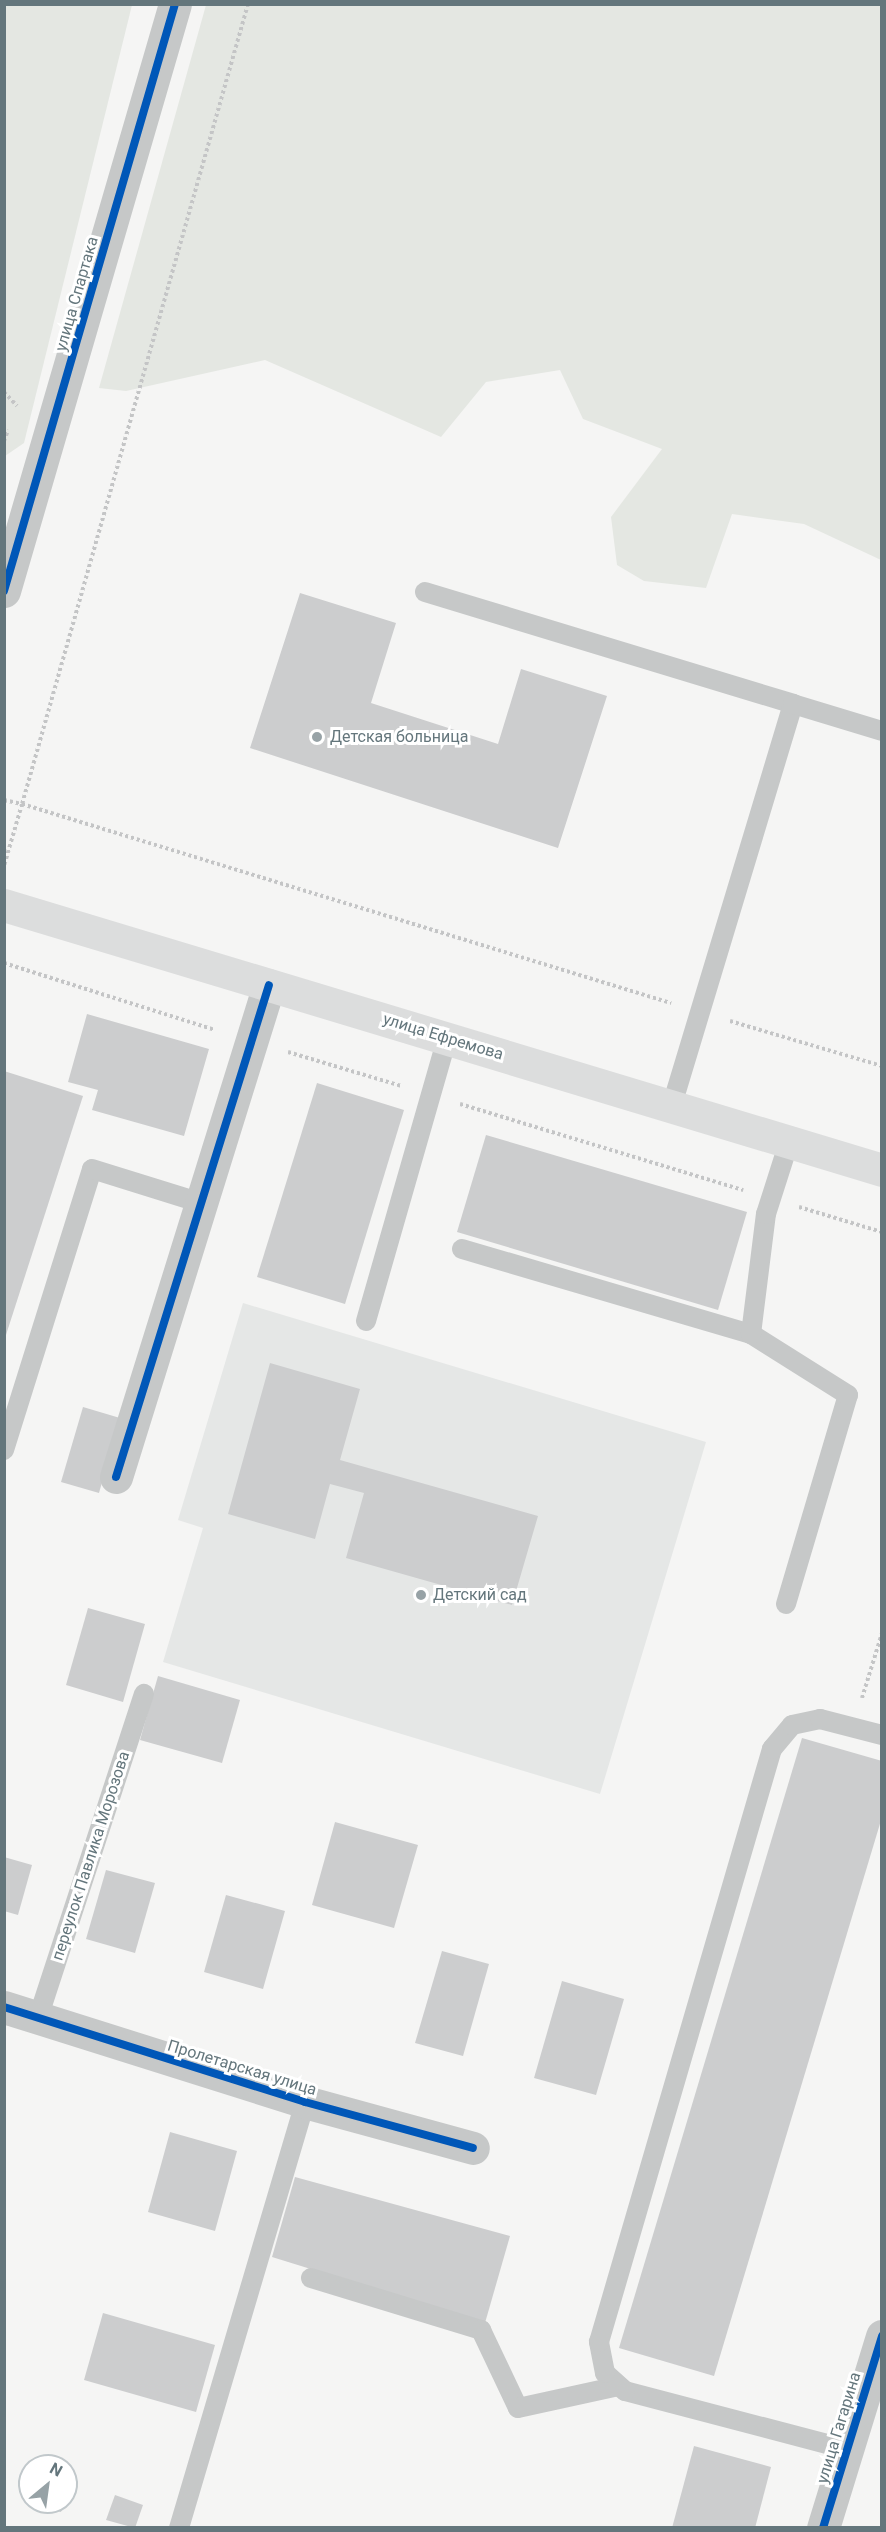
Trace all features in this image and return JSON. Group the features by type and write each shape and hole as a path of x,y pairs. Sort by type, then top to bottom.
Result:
{"main road":[{"name":"улица Ефремова","path":"4,905 882,1170"}],"street":[{"name":"улица Спартака","path":"4,591 175,4"},
{"path":"116,1478 269,985"},
{"name":"Пролетарская улица","path":"4,2007 305,2102 473,2148"},
{"name":"улица Гагарина","path":"823,2528 882,2336"}],"lane":[{"path":"425,592 882,731"},
{"path":"672,1105 793,704"},
{"path":"366,1322 447,1039"},
{"path":"751,1334 766,1214 789,1142"},
{"path":"4,1450 92,1169 201,1203"},
{"path":"462,1249 751,1334 848,1395 786,1604"},
{"name":"переулок Павлика Морозова","path":"38,2018 144,1694"},
{"path":"846,2449 619,2386 605,2373 599,2342 772,1749 792,1725 820,1719 882,1735"},
{"path":"179,2528 305,2102"},
{"path":"311,2278 481,2330 518,2408 619,2386"}],"path":[{"path":"4,866 248,4"},
{"path":"4,392 18,405 14,414"},
{"path":"4,441 11,423"},
{"path":"4,800 882,1066"},
{"path":"854,1728 882,1633"}],"shaded area":[{"path":"5,4 132,5 24,443 5,456"},
{"path":"206,5 881,5 881,560 804,524 732,514 706,588 644,581 617,565 611,517 662,449 583,419 560,370 486,382 441,437 265,360 126,391 99,388"},
{"name":"Детский сад","path":"243,1303 706,1442 600,1794 163,1662 203,1528 178,1520"}],"building":[{"path":"300,593 396,623 371,703 498,744 521,669 607,696 558,848 250,748"},
{"path":"87,1014 209,1049 184,1136 92,1110 98,1090 68,1082"},
{"path":"4,1071 83,1096 5,1338 4,1337"},
{"path":"317,1083 404,1110 345,1304 257,1277"},
{"path":"486,1135 747,1212 718,1310 457,1232"},
{"path":"270,1363 360,1389 340,1460 538,1516 512,1605 346,1558 364,1493 330,1484 315,1539 228,1514"},
{"path":"83,1407 120,1418 99,1493 61,1482"},
{"path":"88,1608 145,1624 123,1702 66,1685"},
{"path":"158,1676 240,1700 222,1763 140,1740"},
{"path":"802,1738 882,1761 882,1817 714,2376 619,2348"},
{"path":"335,1822 418,1845 394,1928 312,1905"},
{"path":"4,1857 32,1865 18,1915 4,1911"},
{"path":"106,1870 155,1883 135,1953 86,1939"},
{"path":"226,1895 285,1911 263,1989 204,1972"},
{"path":"442,1951 489,1964 463,2056 415,2043"},
{"path":"562,1981 624,1999 596,2095 534,2078"},
{"path":"170,2132 237,2151 215,2231 148,2212"},
{"path":"295,2177 510,2236 485,2323 272,2257"},
{"path":"103,2313 215,2345 196,2412 84,2380"},
{"path":"694,2446 771,2467 755,2528 672,2528"},
{"path":"115,2495 143,2505 135,2528 106,2520"}],"cycle path":[{"path":"4,591 175,4"},
{"path":"116,1477 269,985"},
{"path":"4,2007 305,2102 473,2148"},
{"path":"823,2528 882,2336"}],"place":[{"name":"Детская больница","path":"317,737"},
{"name":"Детский сад","path":"421,1595"}]}
